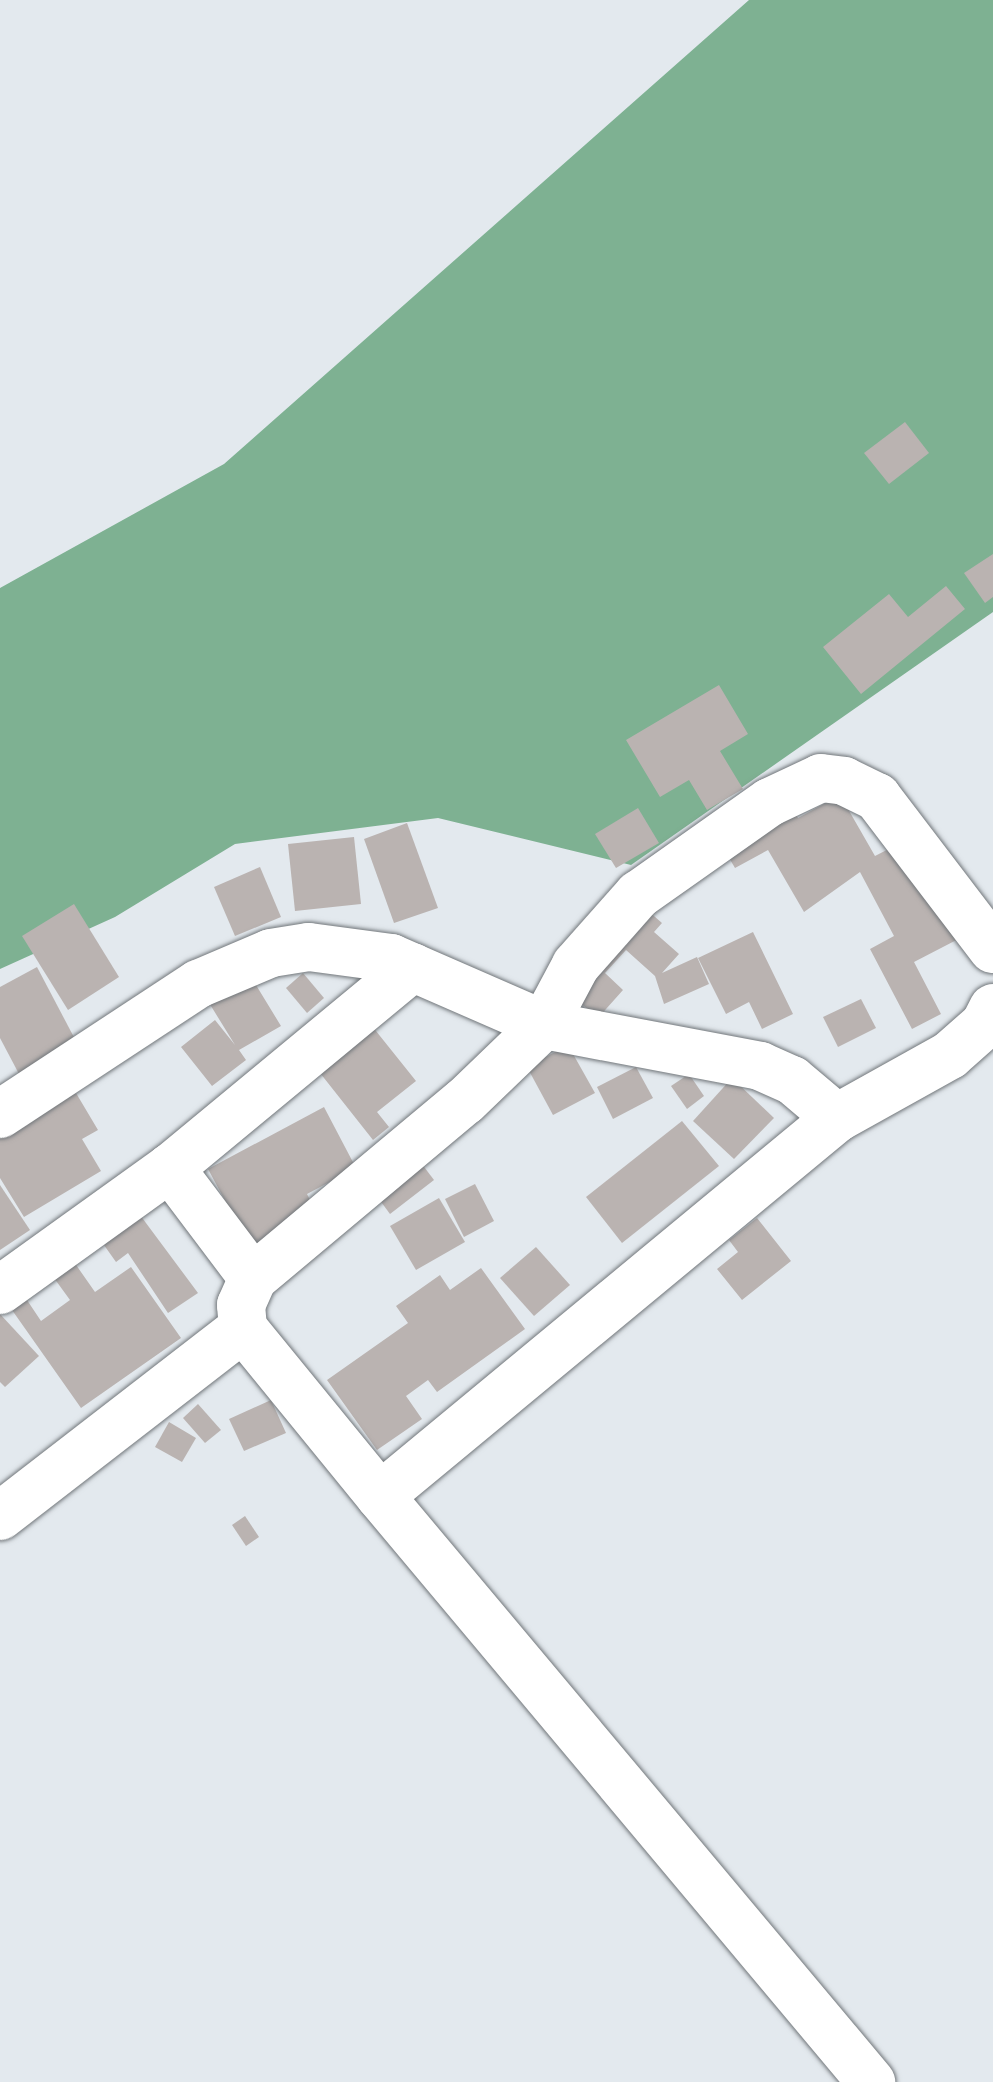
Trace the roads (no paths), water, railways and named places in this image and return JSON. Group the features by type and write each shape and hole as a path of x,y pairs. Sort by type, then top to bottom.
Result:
{"street":[{"path":"871,2082 242,1328 240,1305 253,1278 466,1101 544,1024 576,966 638,896 770,802 821,778 876,797 993,949"},
{"path":"0,1114 198,984 271,954 309,947 413,967 544,1024 760,1066 792,1080 837,1118"},
{"path":"0,1290 170,1168 413,967"},
{"path":"380,1496 837,1118 950,1055 985,1024 993,1008"},
{"path":"170,1168 253,1278"},
{"path":"0,1516 242,1328"}]}
